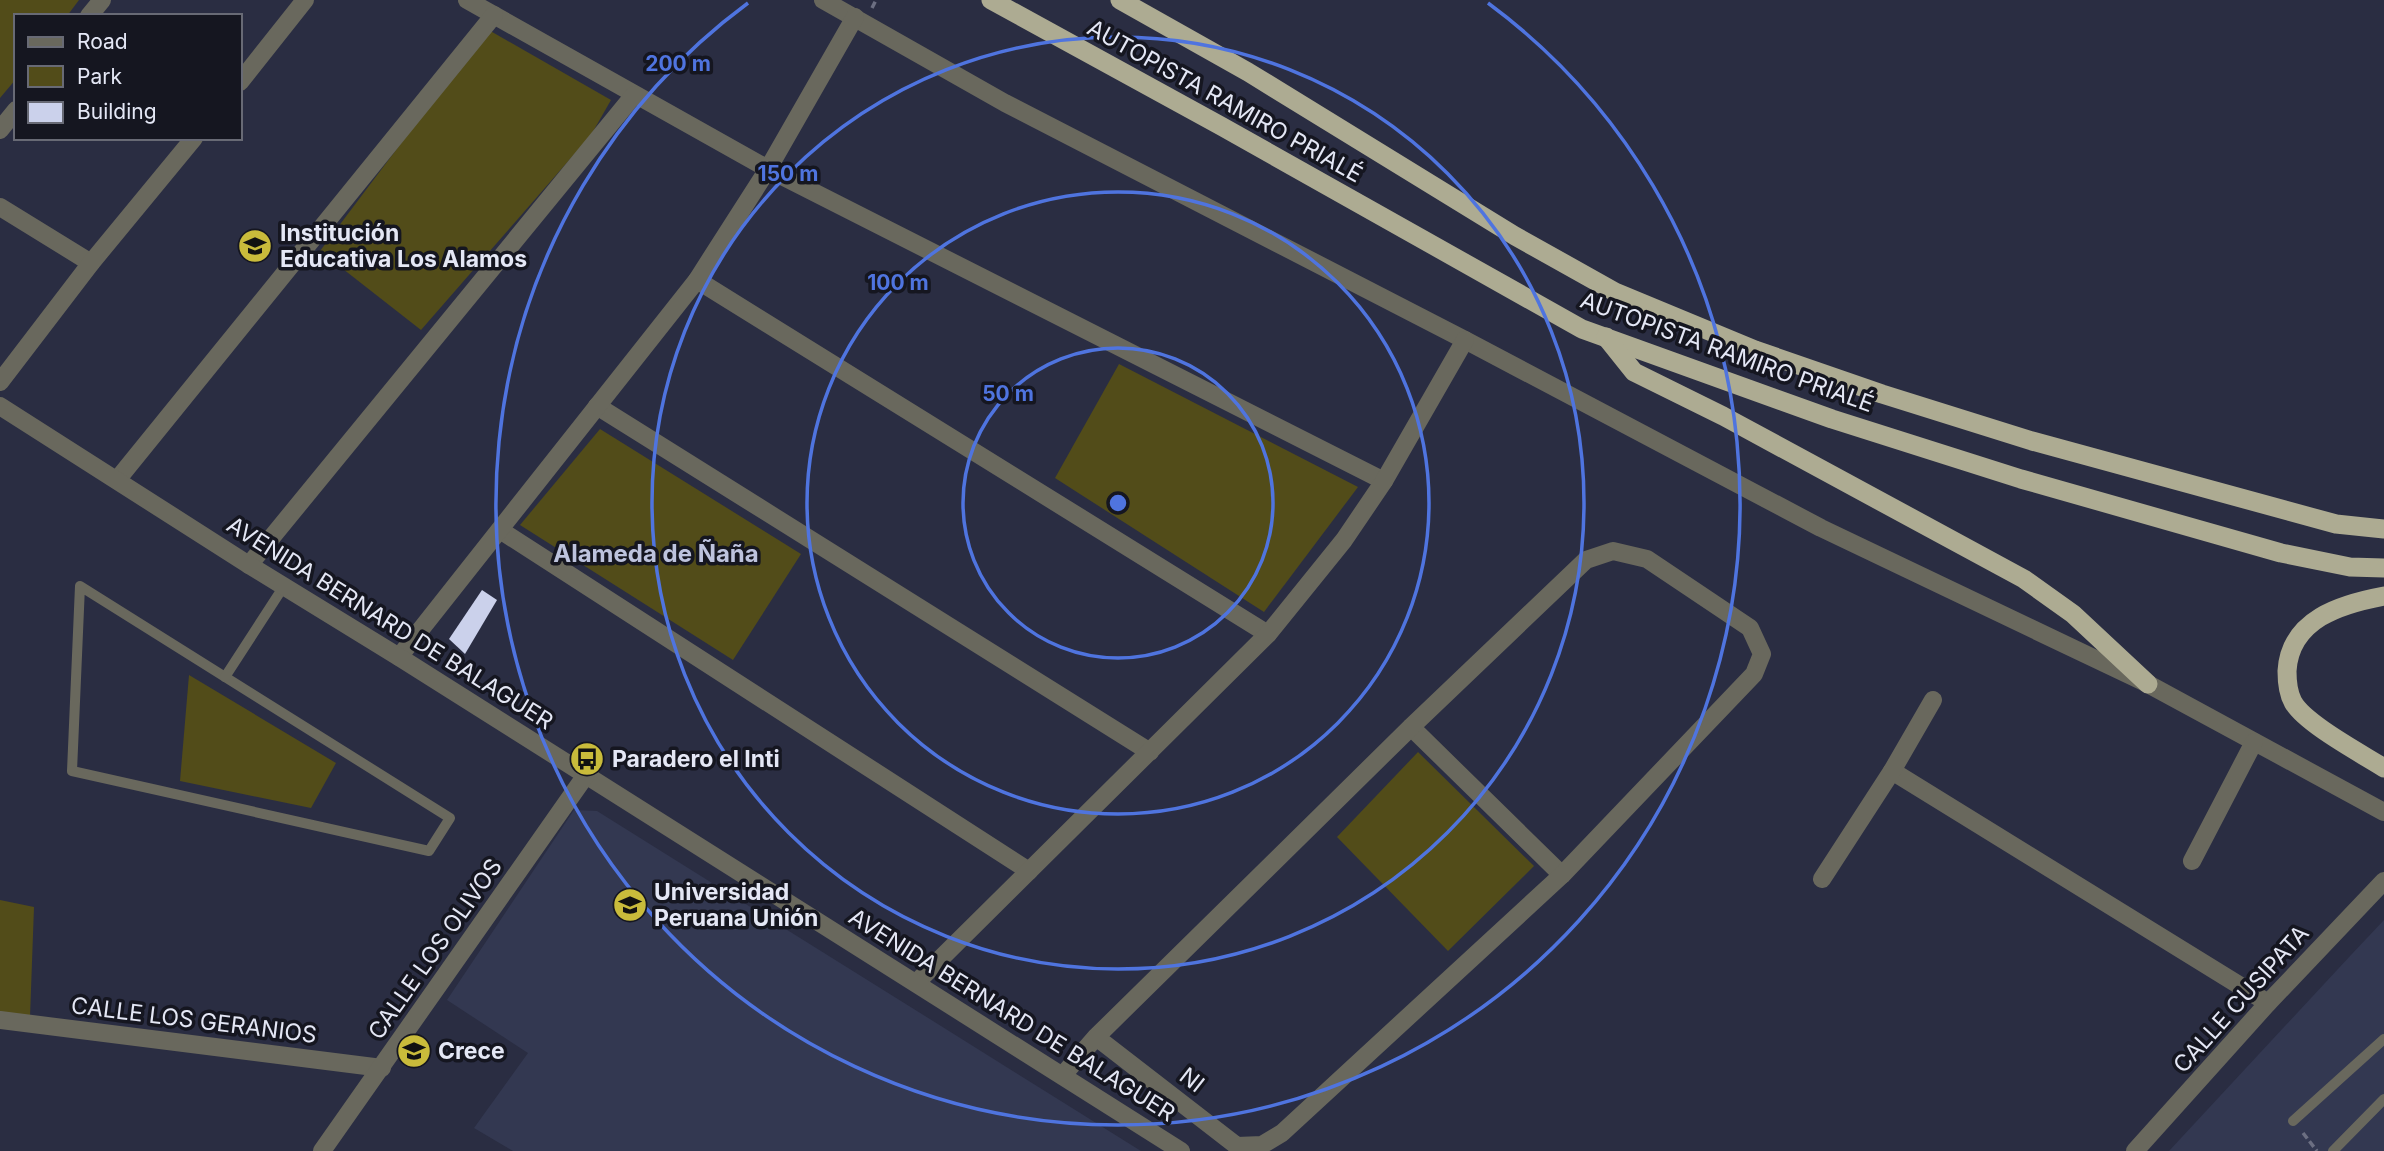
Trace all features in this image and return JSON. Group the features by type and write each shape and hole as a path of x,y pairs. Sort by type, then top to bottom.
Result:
{"highway":[{"name":"AUTOPISTA RAMIRO PRIALÉ","path":"992,0 1582,329 1832,419 2021,479 2281,553 2350,567 2384,568"},
{"name":"AUTOPISTA RAMIRO PRIALÉ","path":"1119,0 1248,72 1515,236 1628,297 1755,350 1882,394 2032,441 2336,524 2384,529"},
{"path":"1605,337 1634,372 1723,416 2024,579 2073,614 2148,684"},
{"path":"2384,596 2345,604 2312,620 2295,640 2288,662 2287,683 2293,704 2320,728 2384,768"}],"street":[{"path":"91,14 102,0"},
{"path":"242,79 305,0"},
{"path":"467,0 768,169 1384,481"},
{"path":"823,0 1005,103 1465,340 1821,528 2148,684 2384,812"},
{"path":"117,480 494,15"},
{"path":"399,657 697,280 768,169 855,17"},
{"path":"248,565 634,95"},
{"path":"0,130 14,112"},
{"path":"0,382 91,263 192,140"},
{"path":"0,206 91,263"},
{"path":"697,280 1268,634"},
{"path":"916,983 1268,634 1344,540 1384,481 1465,340"},
{"name":"AVENIDA BERNARD DE BALAGUER","path":"0,406 248,565 399,657 1181,1151"},
{"path":"597,407 1150,752"},
{"path":"499,530 1029,871"},
{"path":"1063,1075 1096,1037 1411,727 1586,560 1613,551 1647,559 1750,628 1762,654 1754,674 1562,875 1411,727"},
{"path":"1822,879 1892,771 1933,700"},
{"path":"2192,861 2254,742"},
{"path":"1892,771 2268,1003"},
{"name":"CALLE LOS OLIVOS","path":"322,1151 586,775"},
{"name":"NI","path":"1096,1037 1237,1146 1262,1145 1282,1133 1562,875"},
{"name":"CALLE CUSIPATA","path":"2135,1151 2268,1003 2384,881"},
{"name":"CALLE LOS GERANIOS","path":"0,1020 382,1068"}],"lane":[{"path":"79,586 225,677 450,818 429,851 72,771 79,586"},
{"path":"225,677 284,586"},
{"path":"2293,1121 2384,1039"},
{"path":"2333,1151 2384,1099"}],"path":[{"path":"2293,1121 2317,1151"}],"shaded area":[{"name":"Universidad Peruana Unión","path":"574,810 597,811 1141,1151 513,1151 474,1128 528,1053 447,1000"},
{"path":"2384,920 2384,1151 2169,1151 2351,955"}],"green space":[{"path":"0,0 79,0 68,14 14,14 14,81 0,98"},
{"path":"487,29 611,100 591,135 421,330 320,251"},
{"path":"1119,364 1358,487 1264,612 1055,478"},
{"path":"600,429 801,554 733,660 520,525"},
{"path":"189,675 336,763 311,808 180,781"},
{"path":"1418,752 1534,866 1448,951 1337,837"},
{"path":"0,900 34,907 30,1017 0,1012"}],"building":[{"path":"482,590 497,600 465,654 449,639"}],"place":[{"name":"Institución Educativa Los Alamos","path":"255,246"},
{"name":"Paradero el Inti","path":"587,759"},
{"name":"Universidad Peruana Unión","path":"630,905"},
{"name":"Crece","path":"414,1051"}],"district":[{"name":"Alameda de Ñaña","path":"656,553"}]}
